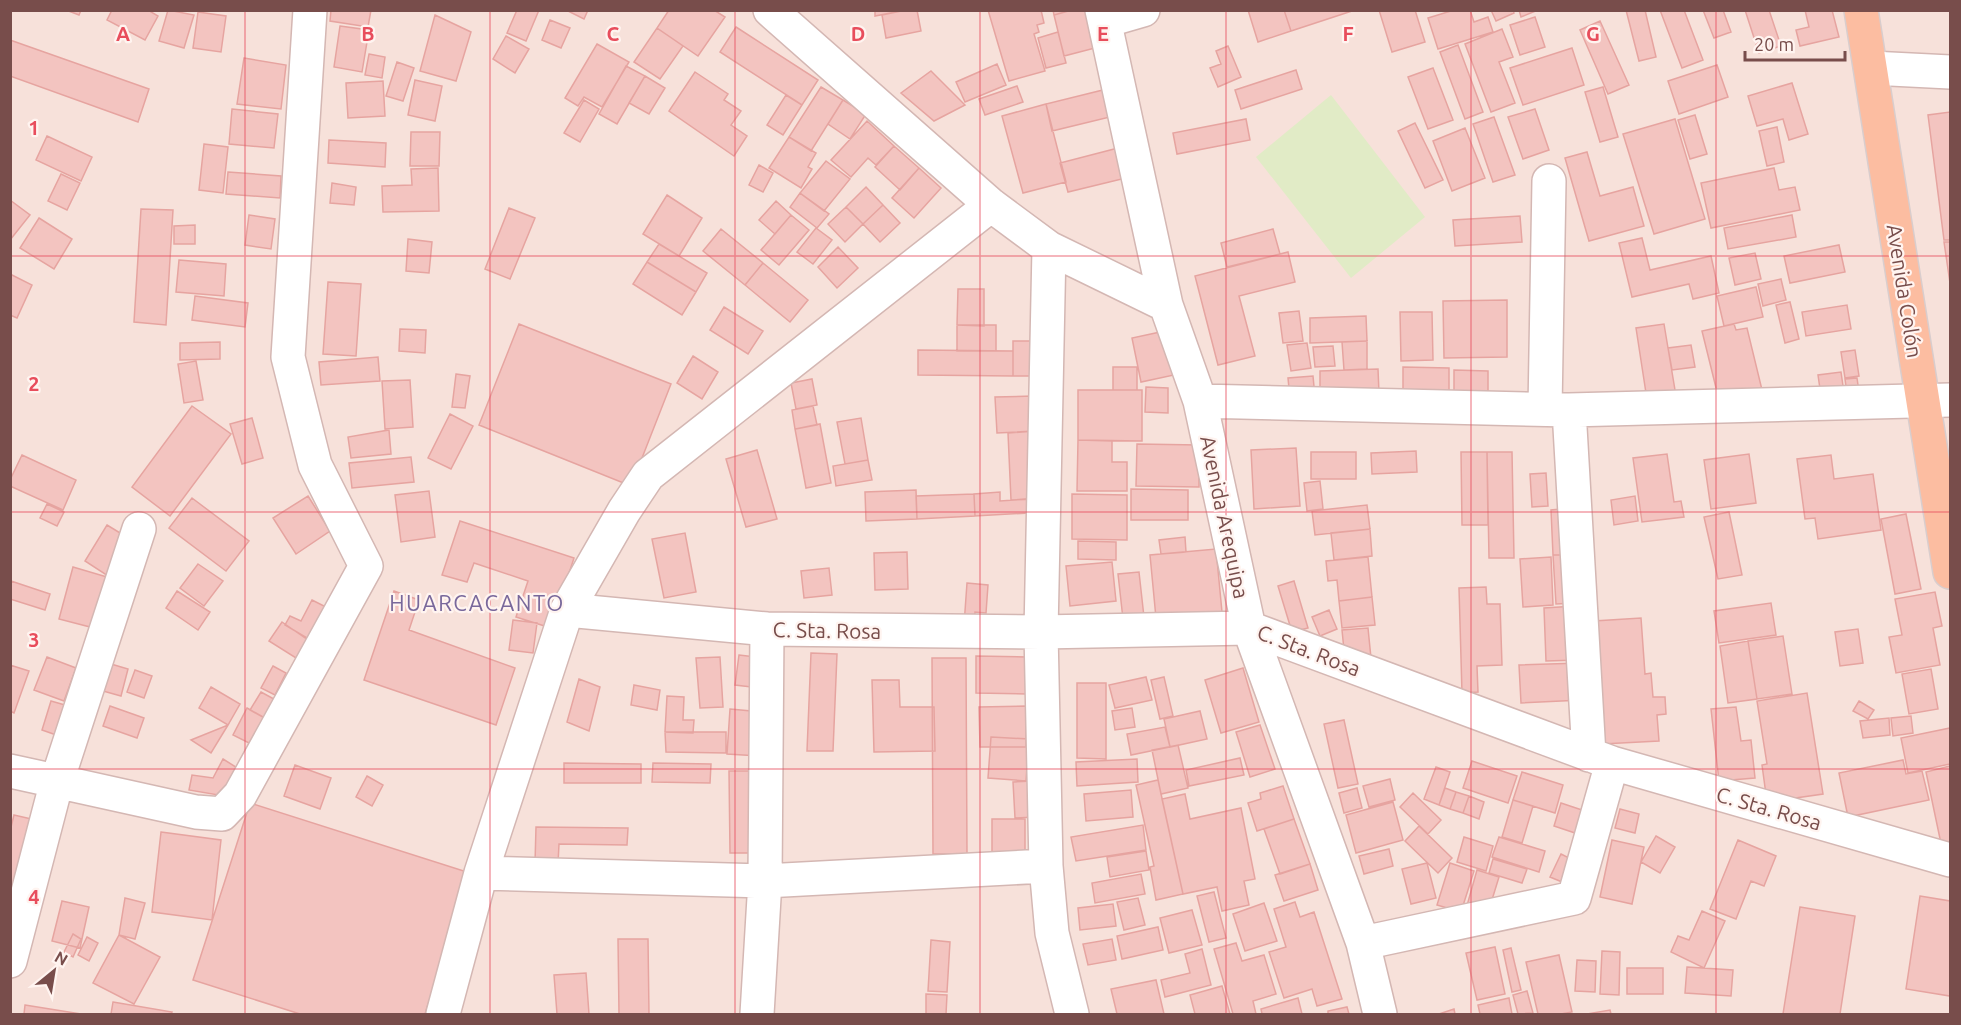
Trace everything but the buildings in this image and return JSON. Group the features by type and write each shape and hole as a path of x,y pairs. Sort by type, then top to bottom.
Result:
{"main road":[{"name":"Avenida Colón","path":"1862,10 1871,68 1936,400 1950,572"}],"street":[{"path":"10,771 196,812 222,814 240,795 366,566 315,465 288,357 310,10"},
{"path":"770,10 991,205 1049,248 1166,305"},
{"path":"1103,16 1143,10"},
{"name":"Avenida Arequipa","path":"1103,16 1166,305 1200,401 1249,628 1363,943 1380,1014"},
{"path":"1871,68 1950,72"},
{"path":"1363,943 1574,898 1601,759 1557,410 1549,181"},
{"path":"443,1014 481,873 567,610 624,511 648,475 991,205"},
{"path":"1049,248 1041,632 1046,866 1052,933 1072,1014"},
{"path":"1200,401 1557,410 1936,400"},
{"path":"10,961 57,781 139,529"},
{"name":"C. Sta. Rosa","path":"567,610 767,629 1041,632 1249,628 1601,759 1950,860"},
{"path":"757,1014 765,881 767,629"},
{"path":"481,873 765,881 1046,866"}],"shaded area":[{"path":"11,11 1950,11 1950,1014 11,1014"}],"green space":[{"path":"1331,95 1425,217 1351,278 1256,157"}],"district":[{"name":"HUARCACANTO","path":"477,602"}]}
